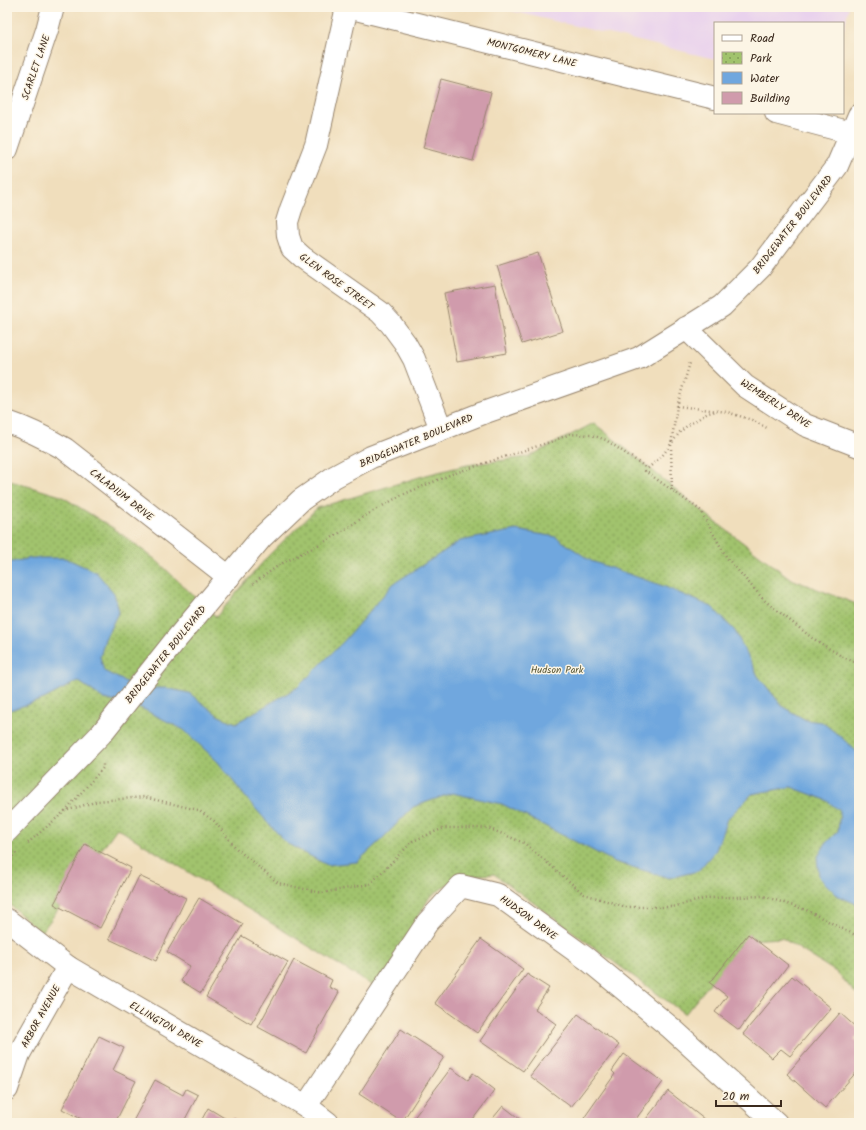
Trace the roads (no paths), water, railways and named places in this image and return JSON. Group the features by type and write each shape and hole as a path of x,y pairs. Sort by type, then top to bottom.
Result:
{"street":[{"name":"SCARLET LANE","path":"7,150 47,30 53,7"},
{"name":"MONTGOMERY LANE","path":"348,7 714,98"},
{"name":"GLEN ROSE STREET","path":"348,7 316,145 287,222 288,236 292,248 302,257 380,312 391,324 405,343 414,359 441,429"},
{"path":"782,114 857,127"},
{"name":"BRIDGEWATER BOULEVARD","path":"7,831 101,734 174,642 262,537 300,500 334,477 371,457 483,413 639,358 722,306 760,268 837,166 857,127"},
{"name":"WEMBERLY DRIVE","path":"686,328 745,386 804,424 859,446"},
{"name":"CALADIUM DRIVE","path":"7,422 46,438 65,450 229,577"},
{"name":"HUDSON DRIVE","path":"306,1106 427,923 461,886 498,894 587,959 671,1028 776,1123"},
{"name":"ELLINGTON DRIVE","path":"7,920 68,967 306,1106 328,1123"},
{"name":"ARBOR AVENUE","path":"7,1089 19,1054 68,967"}],"water":[{"path":"516,530 556,537 591,561 663,586 712,607 735,631 758,676 783,707 806,720 822,722 859,753 859,905 838,896 819,877 817,858 826,843 838,831 840,811 826,800 791,787 752,794 727,819 716,850 698,871 669,878 615,862 502,804 452,793 413,807 357,862 327,865 286,843 247,799 218,762 184,730 141,708 104,699 78,681 44,699 7,711 7,563 31,558 65,558 96,572 114,593 119,611 105,639 100,657 104,671 138,688 166,688 189,693 219,716 236,723 298,687 344,641 393,584 460,541"}],"park label":[{"name":"Hudson Park","path":"557,669"}]}
